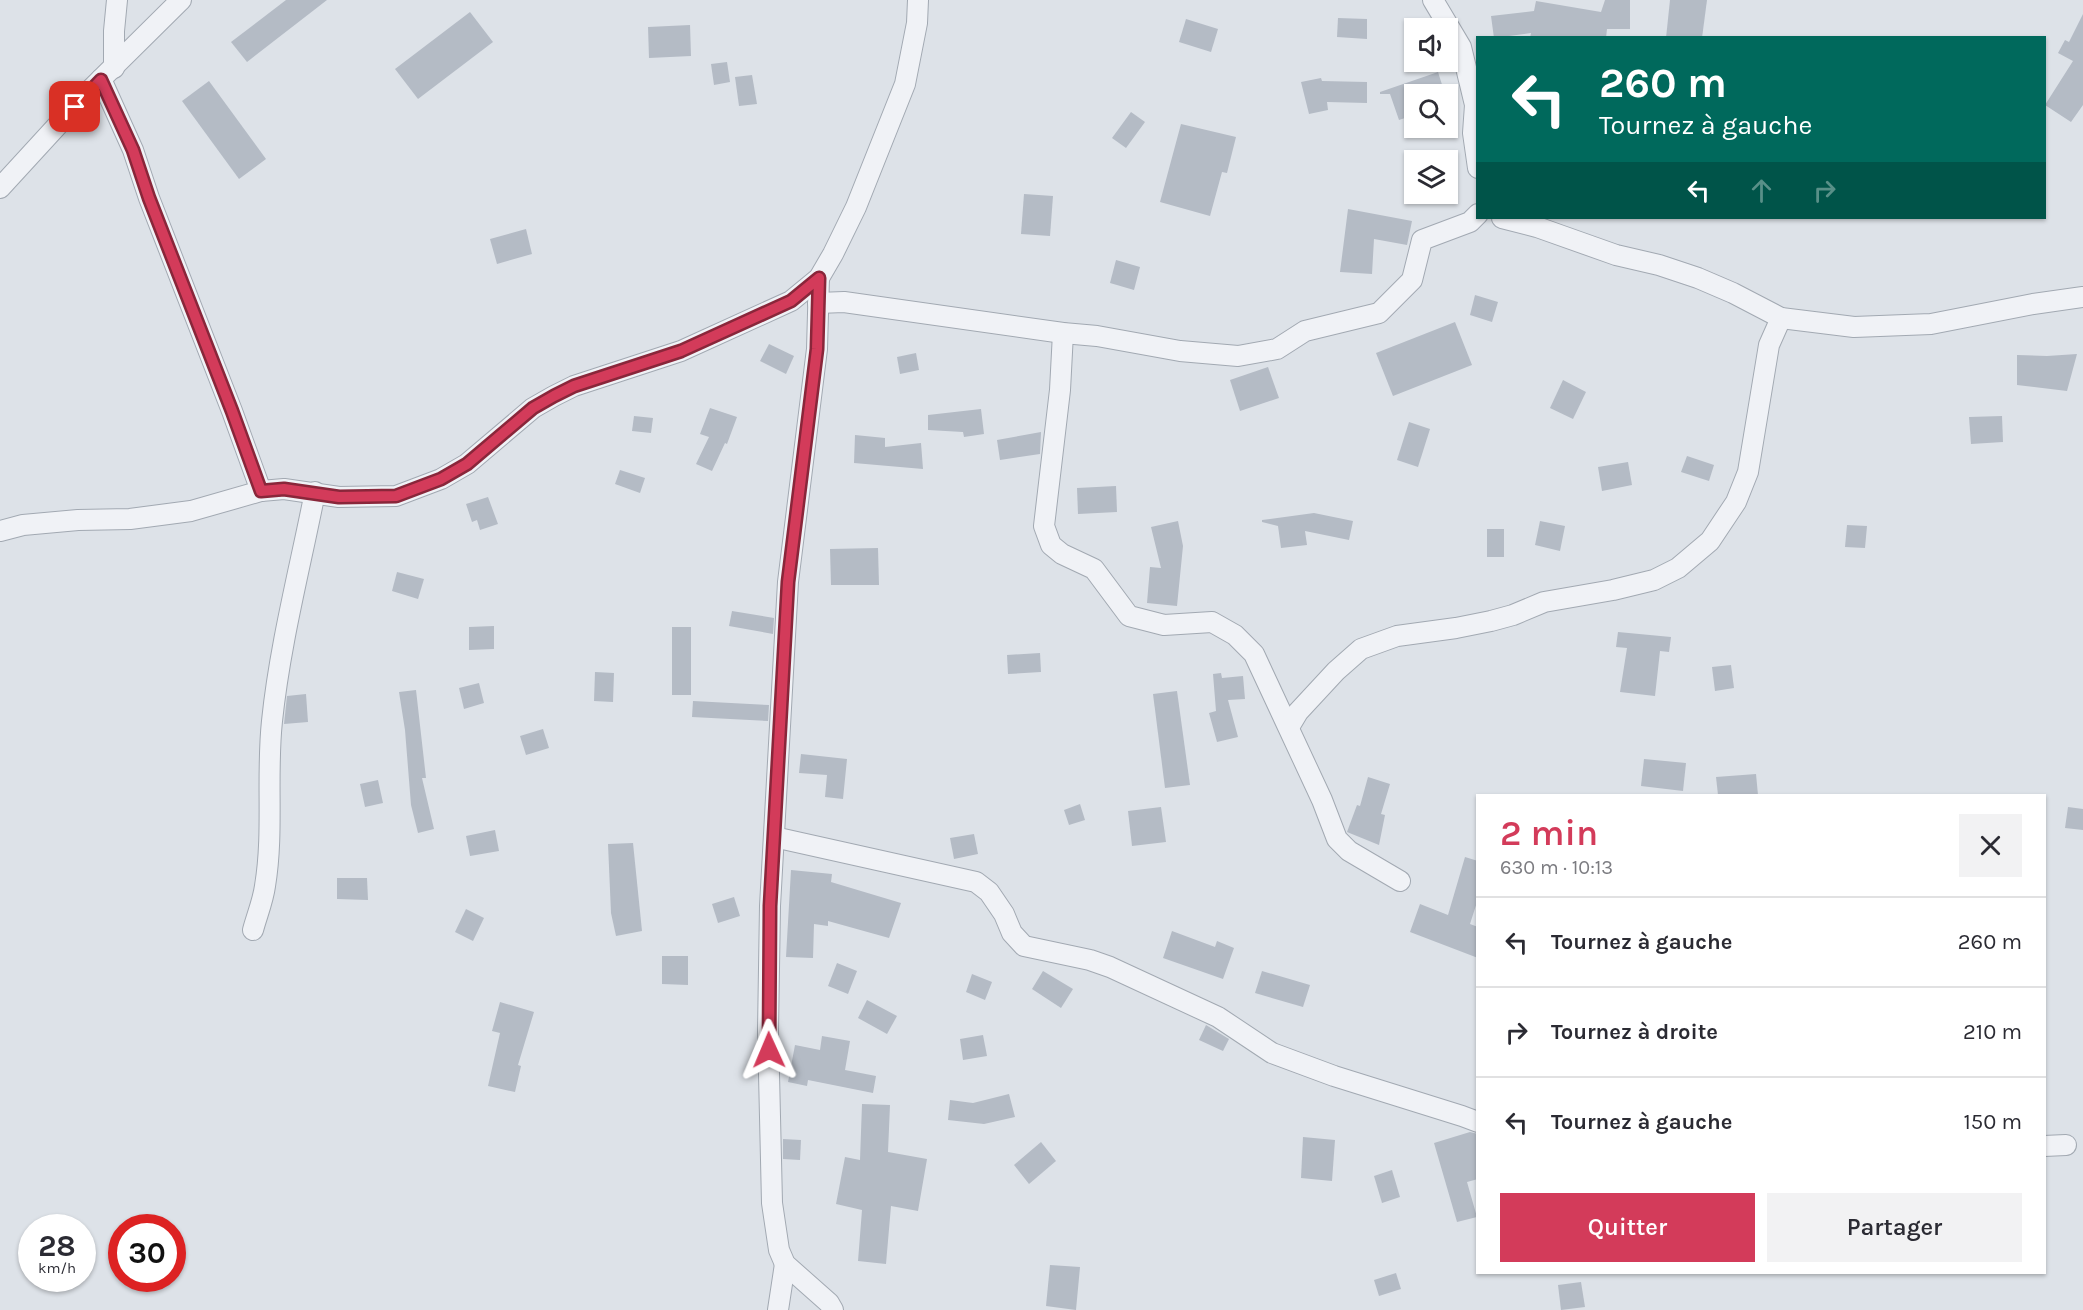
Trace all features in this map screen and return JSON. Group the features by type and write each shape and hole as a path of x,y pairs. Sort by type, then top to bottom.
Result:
{"street":[{"path":"117,0 108,74 149,198 261,491"},
{"path":"0,188 181,0"},
{"path":"0,531 23,525 78,520 130,519 191,511 261,491 284,489 339,497 396,496 441,479 467,464 533,408 574,386 681,351 791,301 819,278 856,207 905,84 917,23 918,0"},
{"path":"1433,0 1461,47 1474,105 1473,133 1476,154"},
{"path":"818,303 844,302 1097,336 1180,351 1238,356 1277,349 1305,331 1379,313 1412,280 1422,240 1470,222 1476,216"},
{"path":"1506,219 1538,227 1616,255 1698,278 1781,318 1854,327 1931,324 2033,304 2083,297"},
{"path":"819,278 817,349 788,582 770,906 768,1031 772,1203 778,1251 785,1264 829,1303 833,1310"},
{"path":"1289,727 1298,712 1360,649 1397,636 1491,621 1544,602 1654,580 1678,568 1710,540 1736,502 1748,472 1769,345 1781,318"},
{"path":"1063,333 1060,390 1044,526 1051,545 1062,554 1094,569 1129,616 1164,625 1212,622 1235,634 1254,654 1322,800 1337,839 1349,850 1400,881"},
{"path":"253,930 265,886 268,842 268,756 272,718 288,618 315,492"},
{"path":"774,837 976,882 989,892 1004,914 1012,933 1024,946 1090,960 1110,967 1218,1017 1272,1053 1308,1067 1476,1121"},
{"path":"2046,1146 2066,1145"},
{"path":"778,1310 785,1264"}],"building":[{"path":"286,0 327,0 247,62 231,42"},
{"path":"1605,0 1630,0 1630,29 1607,29 1606,36 1530,36 1531,33 1494,36 1491,16 1534,11 1536,1 1601,12"},
{"path":"1670,0 1707,0 1702,36 1666,36"},
{"path":"470,12 493,42 418,99 395,69"},
{"path":"2083,14 2083,105 2071,122 2046,106 2073,61 2058,53 2065,40 2069,42"},
{"path":"1338,18 1367,19 1367,39 1337,37"},
{"path":"1186,19 1218,29 1211,52 1179,42"},
{"path":"690,25 691,56 649,58 648,27"},
{"path":"727,62 730,82 714,85 711,64"},
{"path":"1438,72 1442,84 1404,84 1404,118 1399,120 1390,94 1380,94 1380,92"},
{"path":"752,75 757,104 739,106 735,77"},
{"path":"1321,78 1322,81 1367,82 1367,103 1327,102 1328,110 1309,114 1301,82"},
{"path":"209,81 266,159 239,179 182,101"},
{"path":"1131,112 1145,122 1126,148 1112,138"},
{"path":"1181,124 1236,137 1227,173 1222,172 1210,216 1160,202"},
{"path":"1024,194 1053,196 1050,236 1021,234"},
{"path":"1348,209 1412,221 1407,245 1374,239 1372,274 1340,272"},
{"path":"526,229 532,254 497,264 490,239"},
{"path":"1116,260 1140,267 1134,290 1110,283"},
{"path":"1475,295 1498,302 1492,322 1470,315"},
{"path":"1455,322 1472,365 1393,396 1376,353"},
{"path":"769,344 794,356 786,374 760,361"},
{"path":"916,353 919,370 900,374 897,357"},
{"path":"2077,354 2067,391 2017,385 2017,355"},
{"path":"1268,367 1279,398 1240,411 1230,380"},
{"path":"1563,380 1586,392 1573,419 1550,408"},
{"path":"710,408 737,417 727,444 725,443 712,471 696,464 709,437 700,434"},
{"path":"981,409 984,434 964,437 963,432 928,430 928,415"},
{"path":"634,416 653,418 651,433 632,431"},
{"path":"2002,416 2003,442 1971,444 1969,417"},
{"path":"1409,422 1430,429 1418,467 1397,460"},
{"path":"1041,432 1040,454 1000,460 997,440"},
{"path":"855,435 885,438 885,447 921,443 923,469 854,463"},
{"path":"1687,456 1714,465 1709,481 1681,472"},
{"path":"1628,462 1632,485 1602,491 1598,467"},
{"path":"620,470 645,478 640,493 615,484"},
{"path":"1116,486 1117,512 1078,514 1077,488"},
{"path":"488,497 498,524 480,530 477,520 472,522 466,504"},
{"path":"1314,513 1353,521 1349,540 1305,531 1307,545 1281,548 1278,526 1262,522 1262,520"},
{"path":"1178,521 1183,546 1177,606 1147,603 1150,567 1161,568 1151,527"},
{"path":"1540,521 1565,526 1560,551 1535,545"},
{"path":"1847,525 1867,526 1865,548 1845,547"},
{"path":"1487,529 1504,529 1504,557 1487,557"},
{"path":"878,548 879,585 831,585 830,549"},
{"path":"397,572 424,579 418,599 392,591"},
{"path":"732,611 774,618 773,634 729,626"},
{"path":"494,626 494,649 469,650 469,627"},
{"path":"672,627 691,627 691,695 672,695"},
{"path":"1618,632 1671,637 1669,652 1660,651 1655,696 1620,692 1627,648 1616,647"},
{"path":"1040,653 1041,672 1008,674 1007,655"},
{"path":"1731,665 1734,688 1715,691 1712,667"},
{"path":"595,672 614,673 613,702 594,701"},
{"path":"1221,673 1222,678 1243,676 1245,699 1228,700 1238,737 1217,742 1209,713 1216,711 1213,674"},
{"path":"479,683 484,703 464,709 459,688"},
{"path":"416,690 426,778 422,778 434,829 418,833 411,805 405,730 399,692"},
{"path":"1177,691 1190,785 1165,788 1153,694"},
{"path":"306,694 308,722 284,724 287,696"},
{"path":"693,701 769,705 768,721 692,717"},
{"path":"543,729 549,748 526,755 520,736"},
{"path":"801,754 847,759 843,799 825,797 827,775 799,773"},
{"path":"1644,759 1686,763 1683,791 1641,786"},
{"path":"1756,774 1758,794 1718,794 1716,777"},
{"path":"1368,777 1390,784 1381,814 1385,815 1379,845 1347,832 1357,805 1360,806"},
{"path":"378,780 383,803 365,807 360,784"},
{"path":"1080,804 1085,820 1069,825 1064,810"},
{"path":"1161,807 1166,842 1132,846 1128,811"},
{"path":"2068,807 2083,809 2083,830 2065,828"},
{"path":"495,830 499,851 470,856 466,836"},
{"path":"974,834 978,854 954,859 950,838"},
{"path":"633,843 642,931 616,936 611,913 608,844"},
{"path":"1465,857 1476,860 1476,905 1470,924 1476,926 1476,957 1410,932 1420,904 1448,915"},
{"path":"791,870 832,874 831,882 901,903 889,938 828,921 828,926 814,924 813,958 786,957"},
{"path":"337,878 367,878 368,900 337,899"},
{"path":"734,897 740,916 718,923 712,904"},
{"path":"466,909 484,918 473,941 455,932"},
{"path":"1172,931 1215,947 1217,941 1234,948 1223,979 1163,958"},
{"path":"662,956 688,956 688,985 662,984"},
{"path":"837,963 857,971 848,994 828,986"},
{"path":"1043,971 1073,989 1061,1008 1032,989"},
{"path":"1262,971 1310,985 1303,1007 1255,993"},
{"path":"972,974 992,982 985,1000 966,992"},
{"path":"867,1000 897,1016 887,1034 858,1018"},
{"path":"500,1002 534,1012 518,1065 521,1066 515,1092 488,1086 500,1033 492,1031"},
{"path":"1206,1025 1229,1039 1223,1051 1199,1040"},
{"path":"983,1035 987,1056 963,1060 960,1039"},
{"path":"822,1036 850,1041 845,1070 876,1076 873,1093 808,1080 807,1086 788,1082 795,1045 820,1050"},
{"path":"1009,1094 1015,1117 984,1124 948,1120 950,1100 973,1103"},
{"path":"862,1104 890,1105 888,1152 927,1159 918,1211 891,1206 886,1264 858,1261 862,1210 836,1204 845,1157 860,1160"},
{"path":"1470,1132 1476,1134 1476,1180 1467,1182 1476,1217 1457,1222 1434,1143"},
{"path":"1303,1137 1335,1140 1332,1181 1301,1178"},
{"path":"783,1139 801,1140 800,1160 783,1159"},
{"path":"1041,1142 1056,1161 1029,1184 1014,1165"},
{"path":"1392,1170 1400,1197 1382,1203 1374,1176"},
{"path":"1050,1265 1080,1267 1076,1310 1046,1306"},
{"path":"1396,1273 1401,1289 1379,1296 1374,1280"},
{"path":"1581,1282 1585,1307 1561,1310 1558,1285"}],"route":[{"path":"75,107 101,80 133,150 149,198 261,491 284,489 339,497 396,496 441,479 467,464 533,408 554,396 574,386 681,351 791,301 819,278 817,349 788,582 770,906 769,1050"}]}
